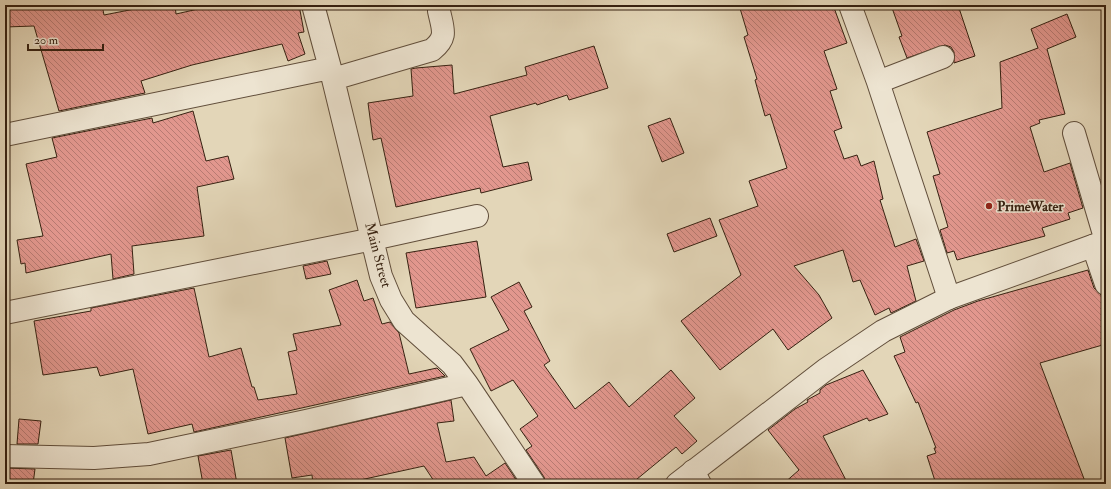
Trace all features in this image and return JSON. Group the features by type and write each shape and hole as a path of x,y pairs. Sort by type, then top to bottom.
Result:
{"street":[{"name":"Main Street","path":"312,5 332,73 382,276 391,300 404,321 452,364 534,484"},
{"path":"850,5 878,82 949,298"},
{"path":"5,135 332,73 432,50 442,42 444,34 439,11"},
{"path":"878,82 943,57"},
{"path":"1074,133 1102,243 1106,284"},
{"path":"5,313 373,239 477,216"},
{"path":"690,480 819,374 883,331 949,298 1102,243"},
{"path":"5,456 94,458 148,454 306,421 467,384"}],"building":[{"path":"55,5 102,5 104,15 155,5 175,5 176,14 216,5 299,5 304,32 298,33 305,54 288,61 282,44 192,65 141,81 145,93 59,111 34,26 5,27 5,8 56,8"},
{"path":"739,5 833,5 847,43 824,51 837,89 830,91 842,128 834,131 844,159 857,155 861,166 874,161 883,199 880,200 895,247 916,239 924,261 907,266 916,301 891,313 889,308 875,315 860,280 853,282 843,250 794,266 819,295 832,318 788,350 773,329 720,370 681,321 741,275 719,220 758,206 749,181 787,168 770,114 765,116 755,80 757,79 744,37 748,35"},
{"path":"891,5 958,5 975,56 954,63 954,52 951,47 945,45 907,58 899,37 902,36"},
{"path":"1067,14 1076,37 1047,49 1065,114 1039,120 1040,123 1030,127 1044,172 1070,163 1083,208 1068,213 1070,219 1042,228 1045,236 957,260 954,251 947,253 940,230 948,227 933,176 940,174 927,132 1002,108 1000,62 1038,48 1031,29"},
{"path":"594,46 608,88 569,100 567,95 537,105 536,103 490,116 503,167 528,162 532,180 481,193 480,188 396,207 381,138 373,140 368,103 413,96 411,69 452,65 454,94 527,75 525,67"},
{"path":"193,111 206,161 228,156 234,179 197,187 204,236 132,246 134,274 113,279 111,254 26,273 25,263 21,264 17,240 43,236 26,164 57,157 52,138 152,118 153,123"},
{"path":"670,118 684,153 662,162 648,126"},
{"path":"1106,177 1106,197 1101,179"},
{"path":"710,218 717,236 674,252 667,234"},
{"path":"477,241 486,297 416,308 406,253"},
{"path":"327,261 331,274 306,279 303,266"},
{"path":"1088,270 1094,288 1101,295 1106,311 1106,344 1040,363 1086,484 936,484 927,456 936,453 934,448 936,448 918,402 916,403 894,356 905,352 900,337 954,310 978,301"},
{"path":"357,280 364,301 373,298 382,324 390,322 399,333 409,374 437,368 445,376 194,432 192,424 148,434 133,369 100,376 97,367 43,375 34,321 91,311 91,308 194,288 209,357 241,348 252,387 254,387 258,400 297,394 288,352 297,350 293,334 341,325 329,290"},
{"path":"519,282 532,307 524,311 550,361 544,365 575,409 609,382 629,407 671,370 695,398 674,416 697,441 682,454 676,447 631,484 546,484 544,477 526,450 532,446 520,429 538,416 513,380 491,391 470,349 509,330 491,297"},
{"path":"863,370 888,414 869,421 867,418 823,436 848,484 783,484 799,470 768,430 795,409 808,402 807,400 820,393 820,390 826,385"},
{"path":"451,400 454,421 437,423 446,462 474,457 486,476 505,463 519,484 436,484 424,466 342,484 313,484 312,475 292,478 285,438"},
{"path":"19,419 41,421 38,444 17,444"},
{"path":"231,450 237,484 203,484 198,456"},
{"path":"5,468 35,469 33,484 5,484"}],"place":[{"name":"PrimeWater","path":"989,206"}]}
